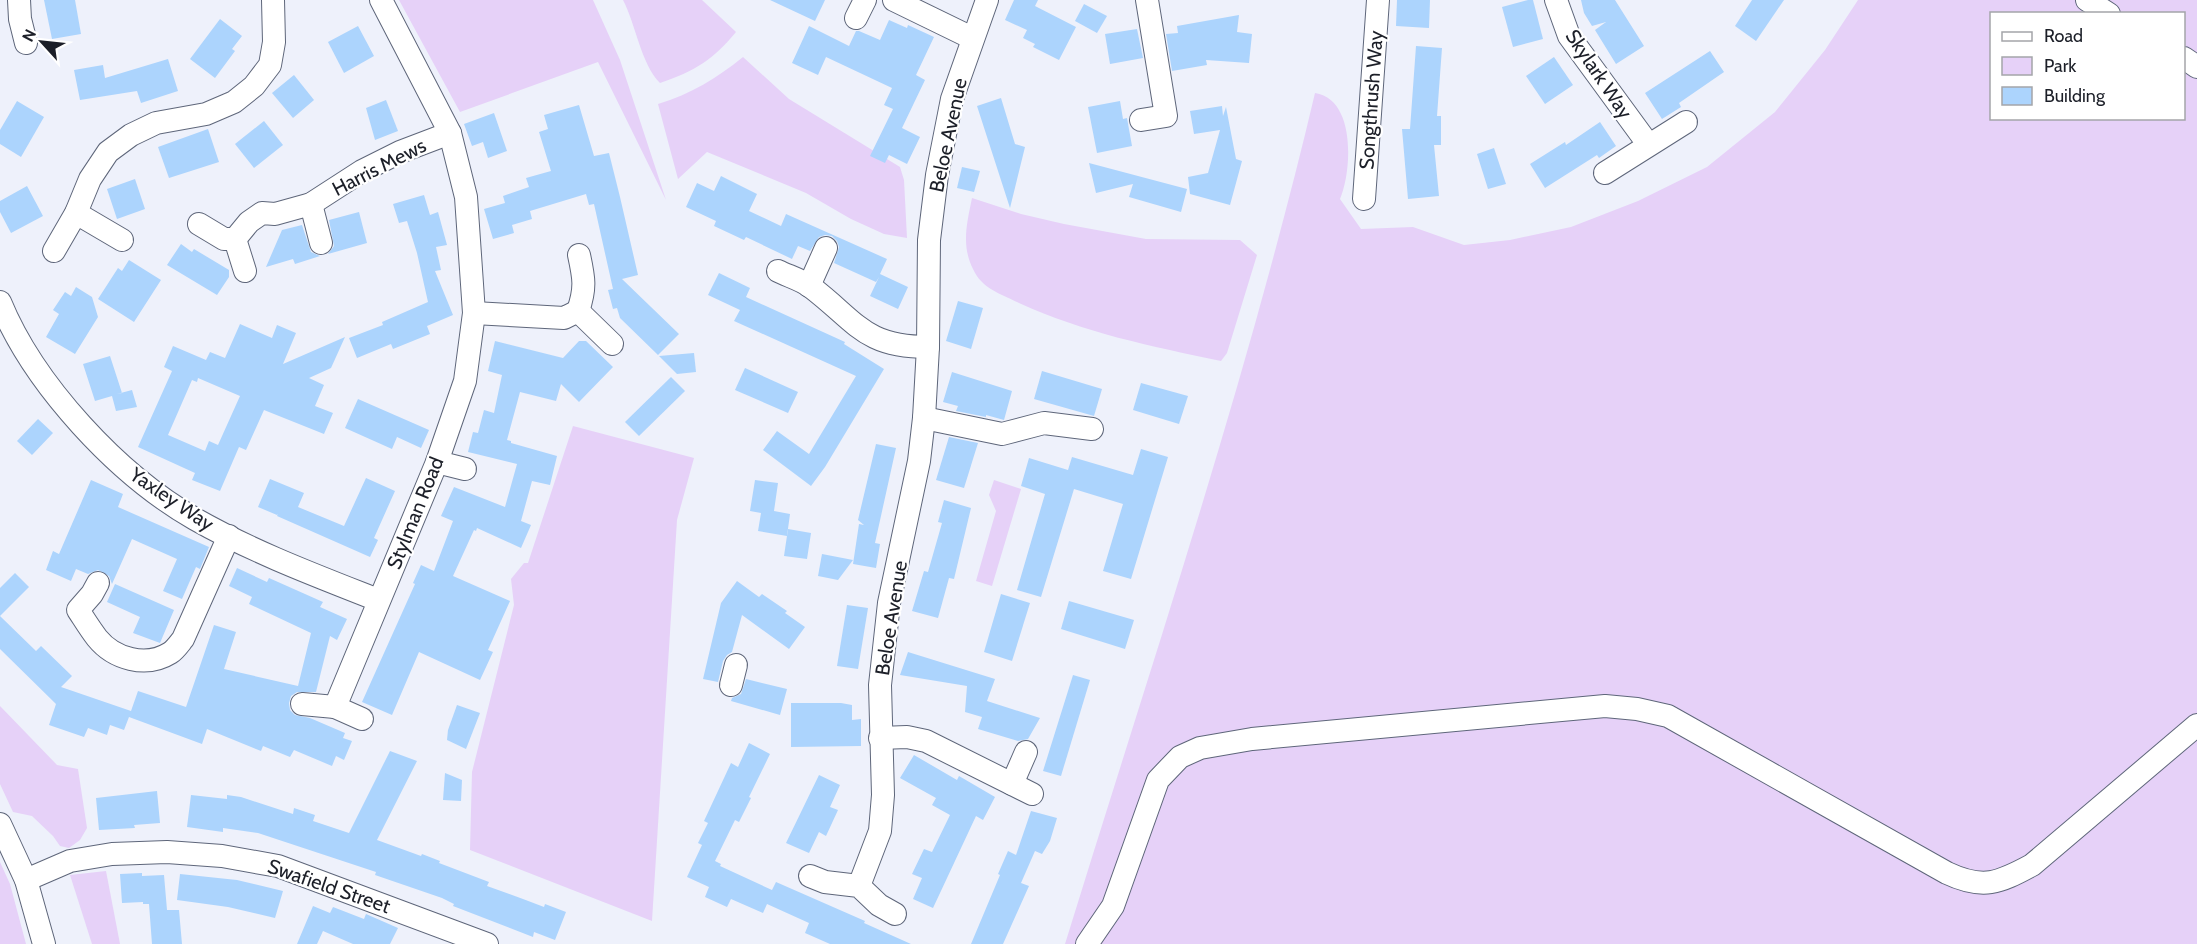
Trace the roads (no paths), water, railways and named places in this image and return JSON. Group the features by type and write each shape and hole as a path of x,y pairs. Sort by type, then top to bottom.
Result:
{"street":[{"path":"54,251 76,213 90,179 108,152 130,135 156,123 206,114 234,102 254,86 270,64 274,42 273,0"},
{"name":"Stylman Road","path":"335,707 378,600 402,550 438,462 465,381 474,313 466,197 450,133 381,0"},
{"path":"894,0 972,38"},
{"name":"Beloe Avenue","path":"859,886 880,831 883,795 880,686 889,603 919,461 924,418 928,347 929,240 937,175 952,99 987,0"},
{"path":"1142,120 1170,124 1148,0"},
{"name":"Songthrush Way","path":"1364,199 1378,0"},
{"name":"Skylark Way","path":"1556,0 1569,36 1648,144"},
{"path":"2087,0 2106,12"},
{"path":"19,10 26,43"},
{"path":"1605,173 1686,122"},
{"name":"Harris Mews","path":"235,239 249,222 262,213 274,214 311,204 362,171 399,152 450,133"},
{"name":"Harris Mews","path":"311,204 321,243"},
{"path":"76,213 122,240"},
{"path":"199,224 224,239 235,239 245,271"},
{"path":"809,286 826,248"},
{"path":"474,313 564,318 578,311 585,282 579,255"},
{"path":"778,271 809,286 868,336 902,347 928,347"},
{"name":"Yaxley Way","path":"0,302 26,356 81,427 142,483 194,519 316,576 378,600"},
{"path":"578,311 612,344"},
{"path":"924,418 1002,434 1044,423 1092,429"},
{"path":"438,462 465,470"},
{"path":"98,583 92,594 69,611 117,654 139,662 156,660 172,652 183,639 229,536"},
{"path":"302,704 335,707 362,719"},
{"path":"1087,944 1113,906 1158,780 1180,757 1200,748 1252,739 1605,706 1637,709 1668,716 1947,873 1963,881 1985,884 2005,880 2032,865 2197,725"},
{"path":"880,738 907,737 926,741 1032,794"},
{"path":"1012,784 1026,752"},
{"path":"0,824 26,880 44,944"},
{"name":"Swafield Street","path":"26,880 64,863 112,854 167,852 222,856 278,866 487,944"},
{"path":"810,876 825,882 859,886 879,905 895,914"}]}
